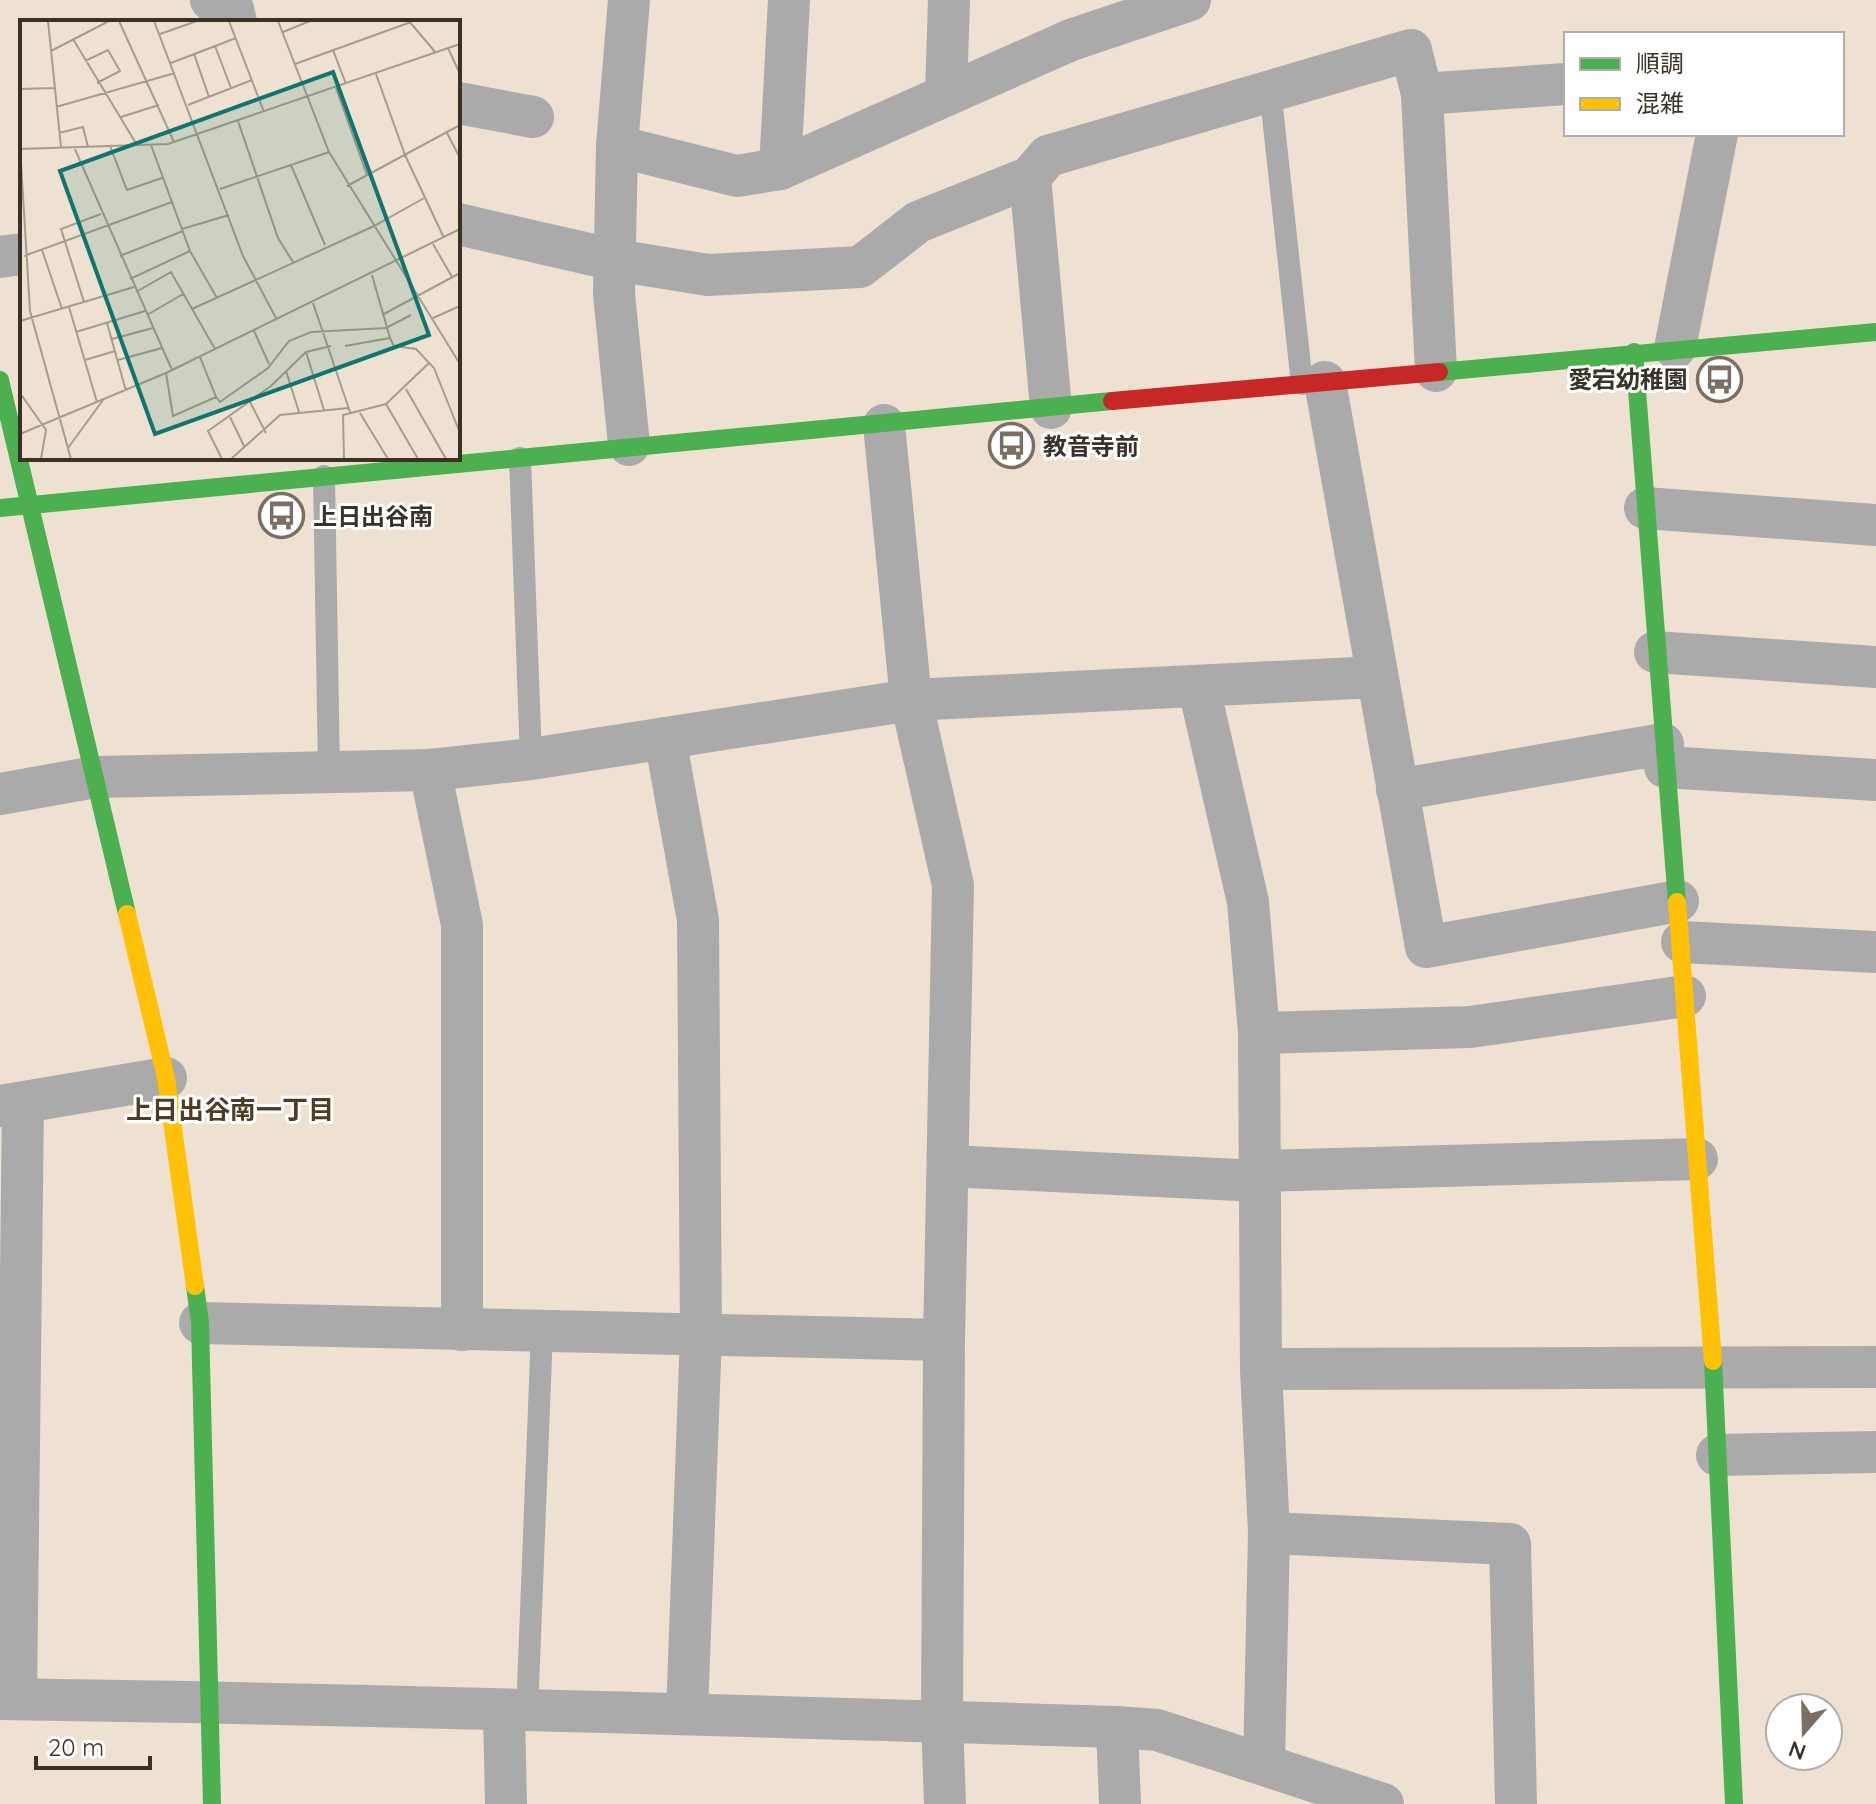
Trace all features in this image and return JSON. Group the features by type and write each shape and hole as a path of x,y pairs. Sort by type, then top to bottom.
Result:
{"street":[{"path":"211,0 233,9 236,20"},
{"path":"629,0 617,146 614,294 629,445"},
{"path":"780,169 789,0"},
{"path":"946,94 949,0"},
{"path":"617,146 737,176 780,169 1071,40 1190,0"},
{"path":"460,224 615,260 708,275 860,267 918,222 1030,177 1048,156 1411,50 1422,94 1436,371"},
{"path":"1422,94 1564,84"},
{"path":"460,103 533,117"},
{"path":"1716,136 1654,350 1645,508 1682,942 1713,1367 1734,1804"},
{"path":"1030,177 1051,408"},
{"path":"0,257 20,254"},
{"path":"0,508 212,473 294,468 324,476 629,445 884,425 1654,350 1876,332"},
{"path":"0,380 166,1078 200,1323 212,1804"},
{"path":"1313,383 1376,677 1426,947 1678,901"},
{"path":"884,425 911,700 953,885 944,1340 942,1722 945,1804"},
{"path":"1645,508 1876,525"},
{"path":"1655,652 1876,667"},
{"path":"0,794 95,777 430,770 531,759 911,700 1376,677"},
{"path":"1199,688 1248,902 1259,1033 1261,1369 1269,1533 1264,1763"},
{"path":"665,738 698,920 701,1335 687,1713"},
{"path":"1397,790 1664,756 1876,780"},
{"path":"430,770 462,925 462,1330"},
{"path":"1682,942 1876,952"},
{"path":"1259,1033 1470,1027 1685,996"},
{"path":"166,1078 12,1104 8,1699 210,1700 516,1712 687,1713 1117,1727 1157,1730 1264,1763 1357,1800"},
{"path":"948,1166 1260,1176 1697,1159"},
{"path":"200,1323 944,1340"},
{"path":"1261,1369 1876,1367"},
{"path":"1717,1455 1876,1452"},
{"path":"1269,1533 1510,1544 1516,1804"},
{"path":"506,1804 516,1712"},
{"path":"1117,1727 1120,1804"}],"lane":[{"path":"1270,89 1313,383"},
{"path":"520,458 531,759"},
{"path":"324,476 329,771"},
{"path":"516,1712 542,1331"}],"traffic: fast":[{"path":"1439,372 1876,332"},
{"path":"1634,352 1677,902"},
{"path":"0,380 127,914"},
{"path":"0,508 1112,401"},
{"path":"195,1286 200,1323 212,1804"},
{"path":"1713,1361 1734,1804"}],"traffic: slow":[{"path":"1677,902 1713,1361"},
{"path":"127,914 166,1078 195,1286"}],"traffic: jam":[{"path":"1112,401 1439,372"}],"place":[{"name":"愛宕幼稚園","path":"1719,379"},
{"name":"教音寺前","path":"1012,446"},
{"name":"上日出谷南","path":"282,516"}],"district":[{"name":"上日出谷南一丁目","path":"230,1109"}]}
